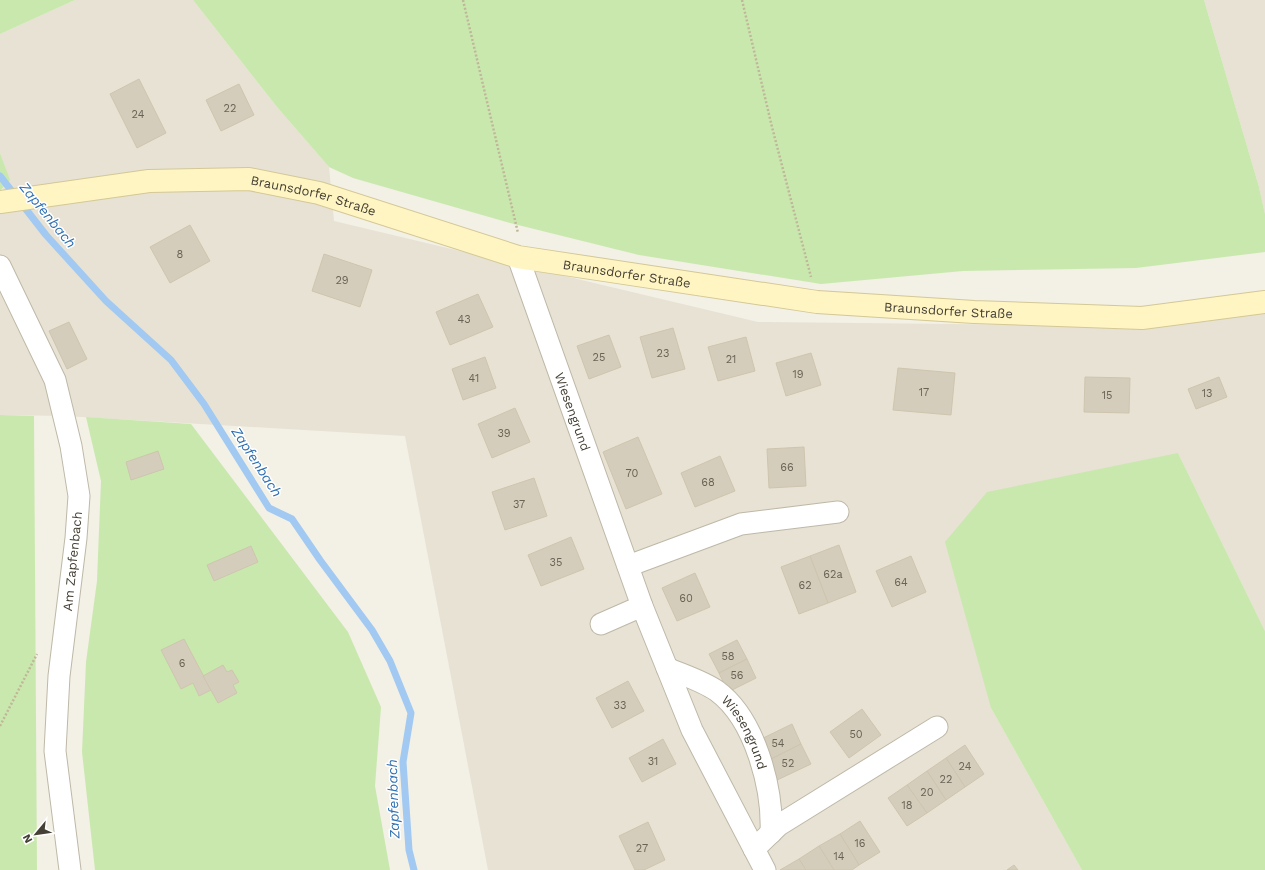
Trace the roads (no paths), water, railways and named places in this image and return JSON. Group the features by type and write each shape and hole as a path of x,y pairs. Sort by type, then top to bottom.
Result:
{"street":[{"name":"Braunsdorfer Straße","path":"0,202 45,194 149,181 250,179 319,193 518,257 817,302 974,312 1142,318 1265,302"},
{"name":"Wiesengrund","path":"518,257 642,606 692,730 764,870"},
{"name":"Am Zapfenbach","path":"0,266 55,380 71,446 79,496 76,538 59,676 55,751 70,870"},
{"path":"628,566 741,524 838,512"},
{"path":"601,624 642,606"},
{"name":"Wiesengrund","path":"667,668 717,691 736,708 752,738 763,769 769,794 772,817 771,833"},
{"path":"754,848 779,825 937,727"}],"waterway":[{"name":"Zapfenbach","path":"0,176 46,235 106,301 171,360 204,404 269,508 292,519 320,560 372,630 390,661 411,713 403,762 409,850 414,870"}]}
